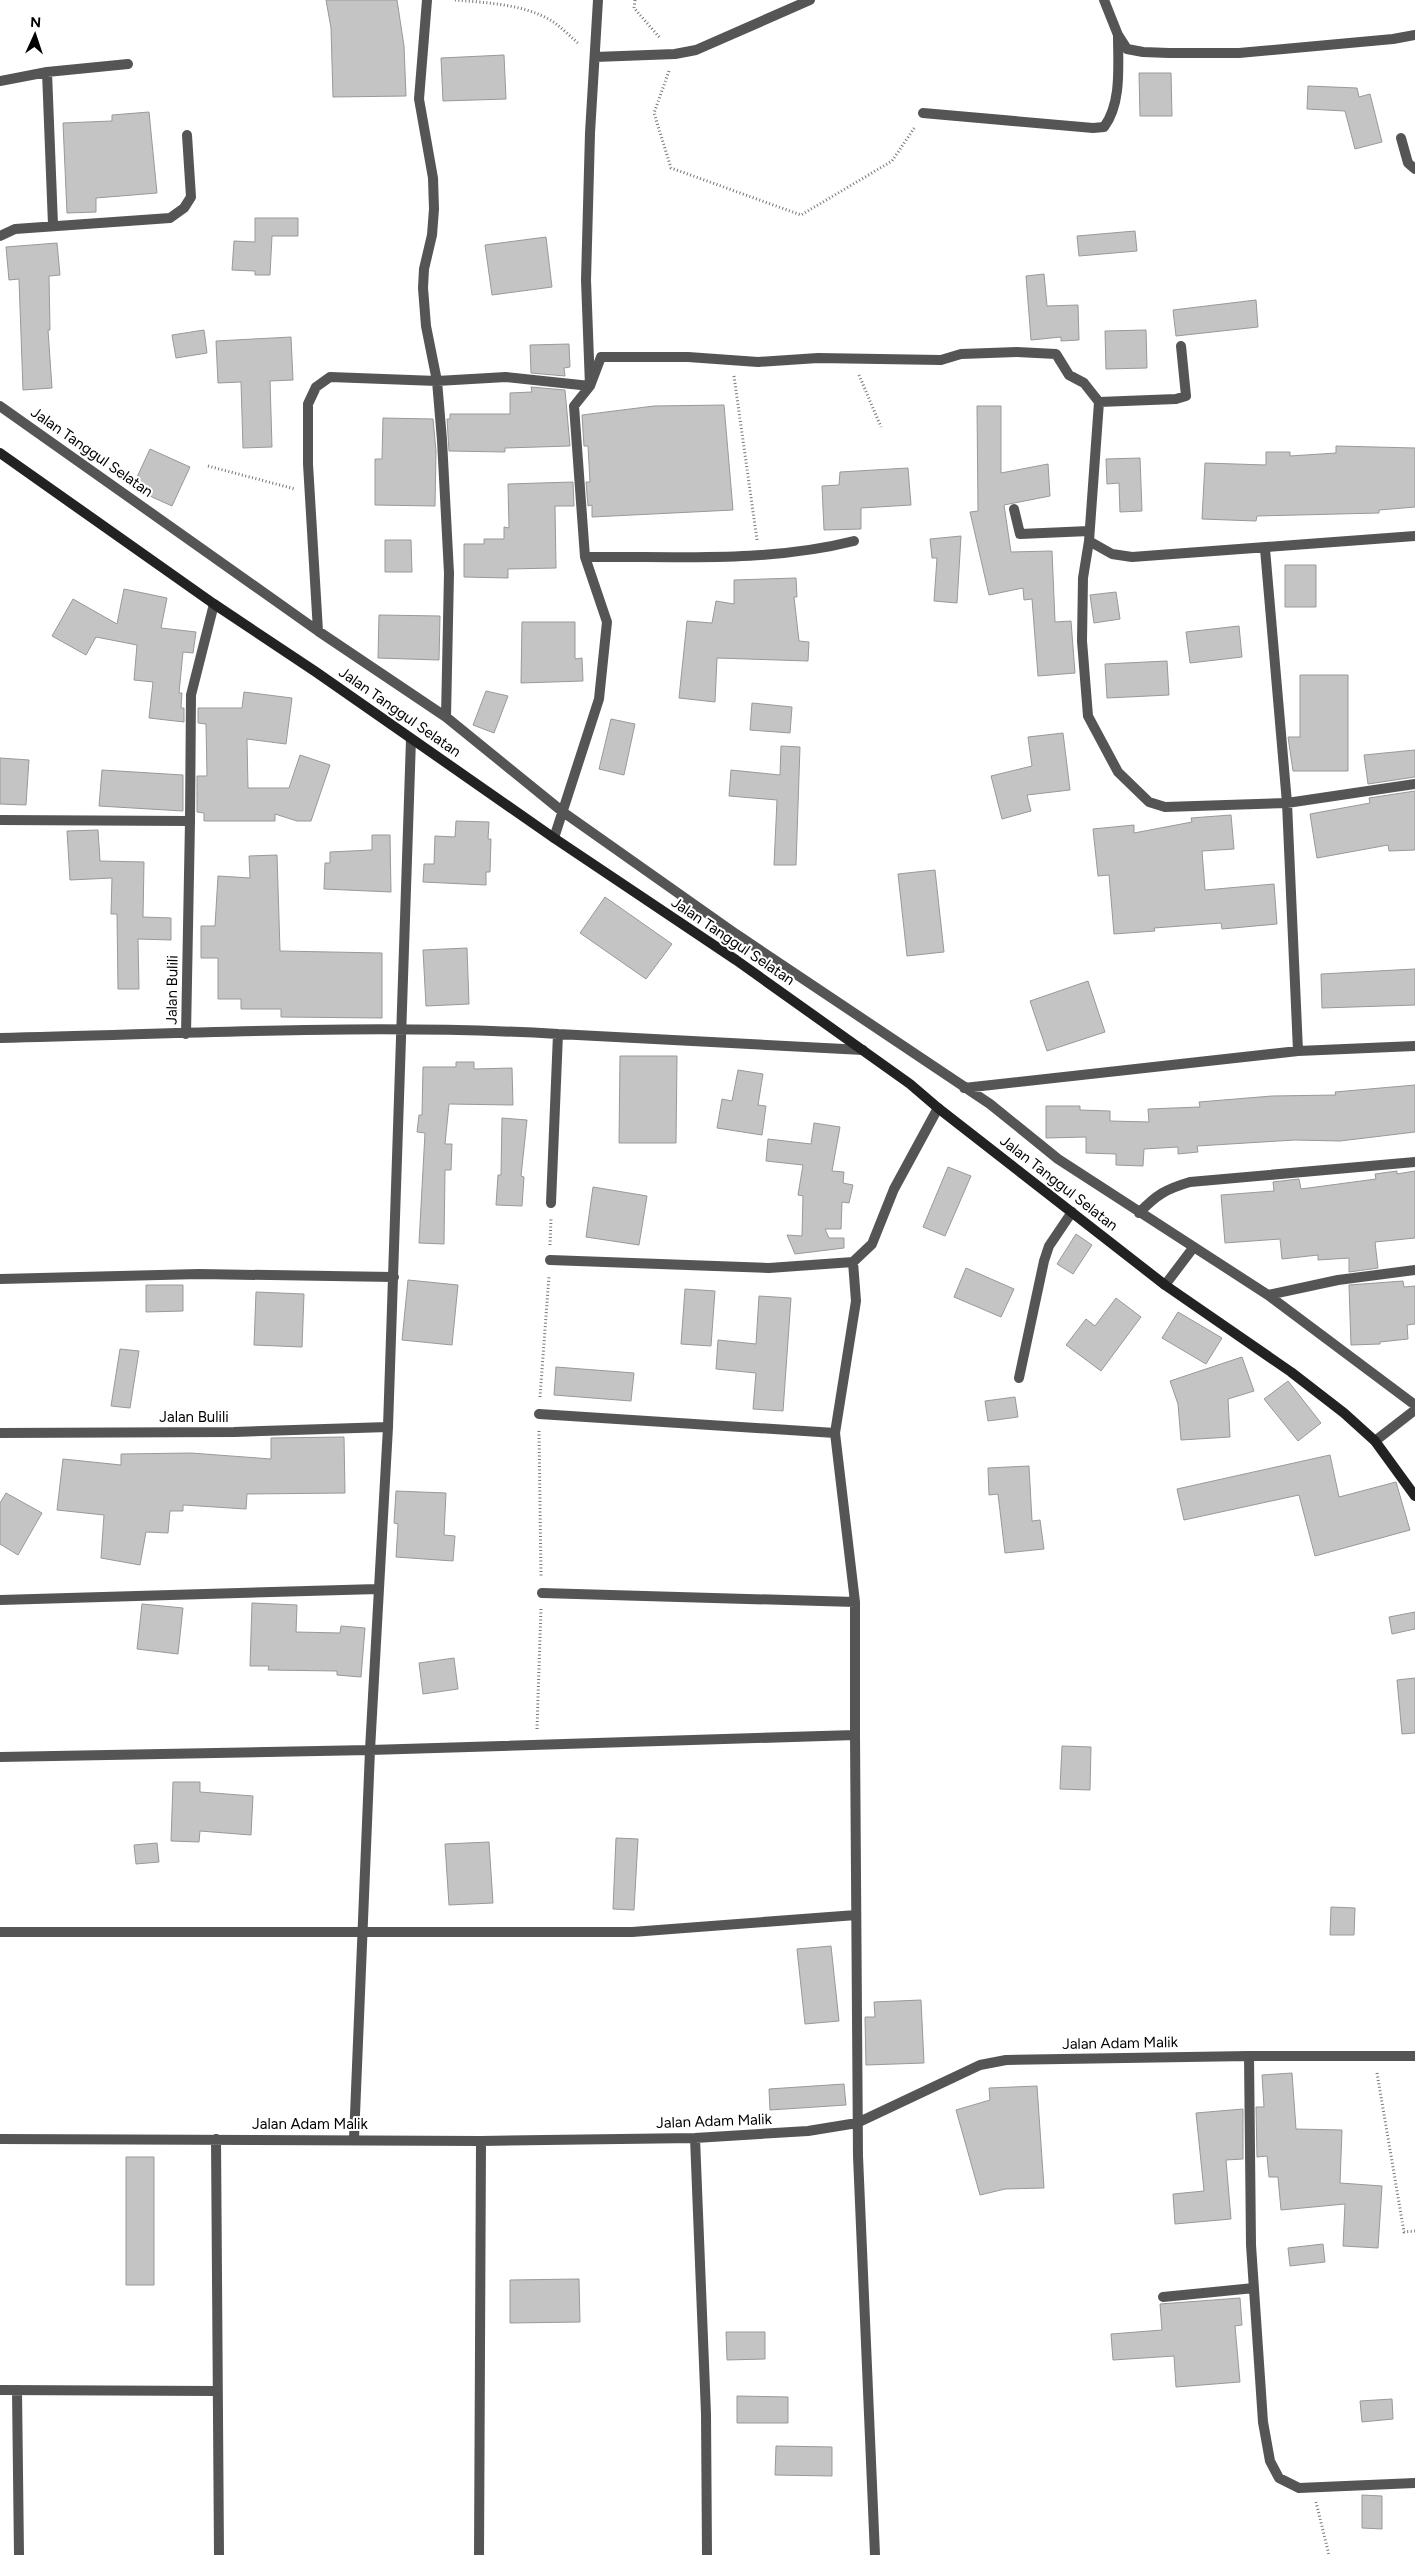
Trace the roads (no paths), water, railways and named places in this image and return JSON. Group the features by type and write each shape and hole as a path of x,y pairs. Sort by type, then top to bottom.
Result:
{"street":[{"path":"427,0 418,99 433,178 434,209 432,235 424,269 423,288 426,326 437,381 448,573 446,717"},
{"path":"590,386 586,280 598,0"},
{"path":"595,57 675,54 696,50 810,0"},
{"path":"1104,0 1118,35 1127,49 1143,52 1212,54 1336,45 1415,35"},
{"path":"923,114 1093,128 1104,127 1109,119 1118,77 1118,35"},
{"path":"0,81 47,72 128,64"},
{"path":"47,72 53,225"},
{"path":"0,236 15,229 170,218 188,204 192,188 187,135"},
{"path":"1401,138 1408,163 1415,169"},
{"path":"1099,402 1176,399 1186,396 1181,346"},
{"path":"554,838 599,699 605,656 607,622 586,557 574,406 590,386 601,358 688,357 758,362 852,358 941,360 961,354 1017,352 1056,354 1069,376 1084,383 1099,402 1089,536 1083,578 1082,641 1088,716 1118,772 1149,802 1165,807 1288,803 1415,784"},
{"path":"318,632 310,493 308,404 316,387 330,377 437,381 506,377 590,386"},
{"name":"Jalan Tanggul Selatan","path":"0,406 318,632 446,717 563,812 736,934 856,1012 964,1088 990,1104 1058,1159 1268,1295 1415,1405"},
{"name":"Jalan Tanggul Selatan","path":"0,453 214,604 554,838 736,960 910,1084 938,1108 1165,1285 1291,1372 1344,1413 1375,1441 1415,1496"},
{"path":"1014,509 1020,534 1089,536 1112,554 1132,557 1265,549 1415,536"},
{"path":"586,557 759,556 826,548 854,541"},
{"path":"1265,549 1288,803 1298,1051"},
{"name":"Jalan Bulili","path":"0,1038 186,1034 191,695 214,604"},
{"path":"354,2139 370,1750 388,1427 411,739"},
{"path":"0,820 190,821"},
{"path":"186,1034 474,1029 863,1050"},
{"path":"551,1203 558,1034"},
{"path":"964,1088 1298,1051 1415,1046"},
{"path":"550,1260 769,1268 853,1262 872,1244 894,1189 938,1108"},
{"path":"1139,1213 1153,1198 1167,1188 1190,1182 1415,1162"},
{"path":"1020,1378 1044,1261 1050,1246 1072,1212"},
{"path":"1165,1285 1193,1248"},
{"path":"853,1262 856,1301 835,1433 855,1602 857,2123 875,2555"},
{"path":"1268,1295 1338,1280 1415,1270"},
{"path":"0,1279 199,1274 394,1277"},
{"path":"1375,1441 1415,1410"},
{"path":"539,1414 835,1433"},
{"name":"Jalan Bulili","path":"0,1433 234,1432 388,1427"},
{"path":"0,1600 378,1589"},
{"path":"542,1593 855,1602"},
{"path":"0,1757 370,1750 855,1735"},
{"path":"0,1932 363,1934 632,1932 856,1915"},
{"path":"1249,2056 1251,2245 1265,2445 1270,2461 1279,2478 1299,2488 1415,2483"},
{"name":"Jalan Adam Malik","path":"0,2139 481,2140 695,2138 808,2131 857,2123 980,2065 1006,2060 1249,2056 1374,2058 1415,2056"},
{"path":"695,2138 706,2414 707,2555"},
{"path":"216,2139 219,2555"},
{"path":"479,2555 481,2140"},
{"path":"1163,2297 1254,2288"},
{"path":"0,2390 217,2391"},
{"path":"17,2390 19,2555"}]}
